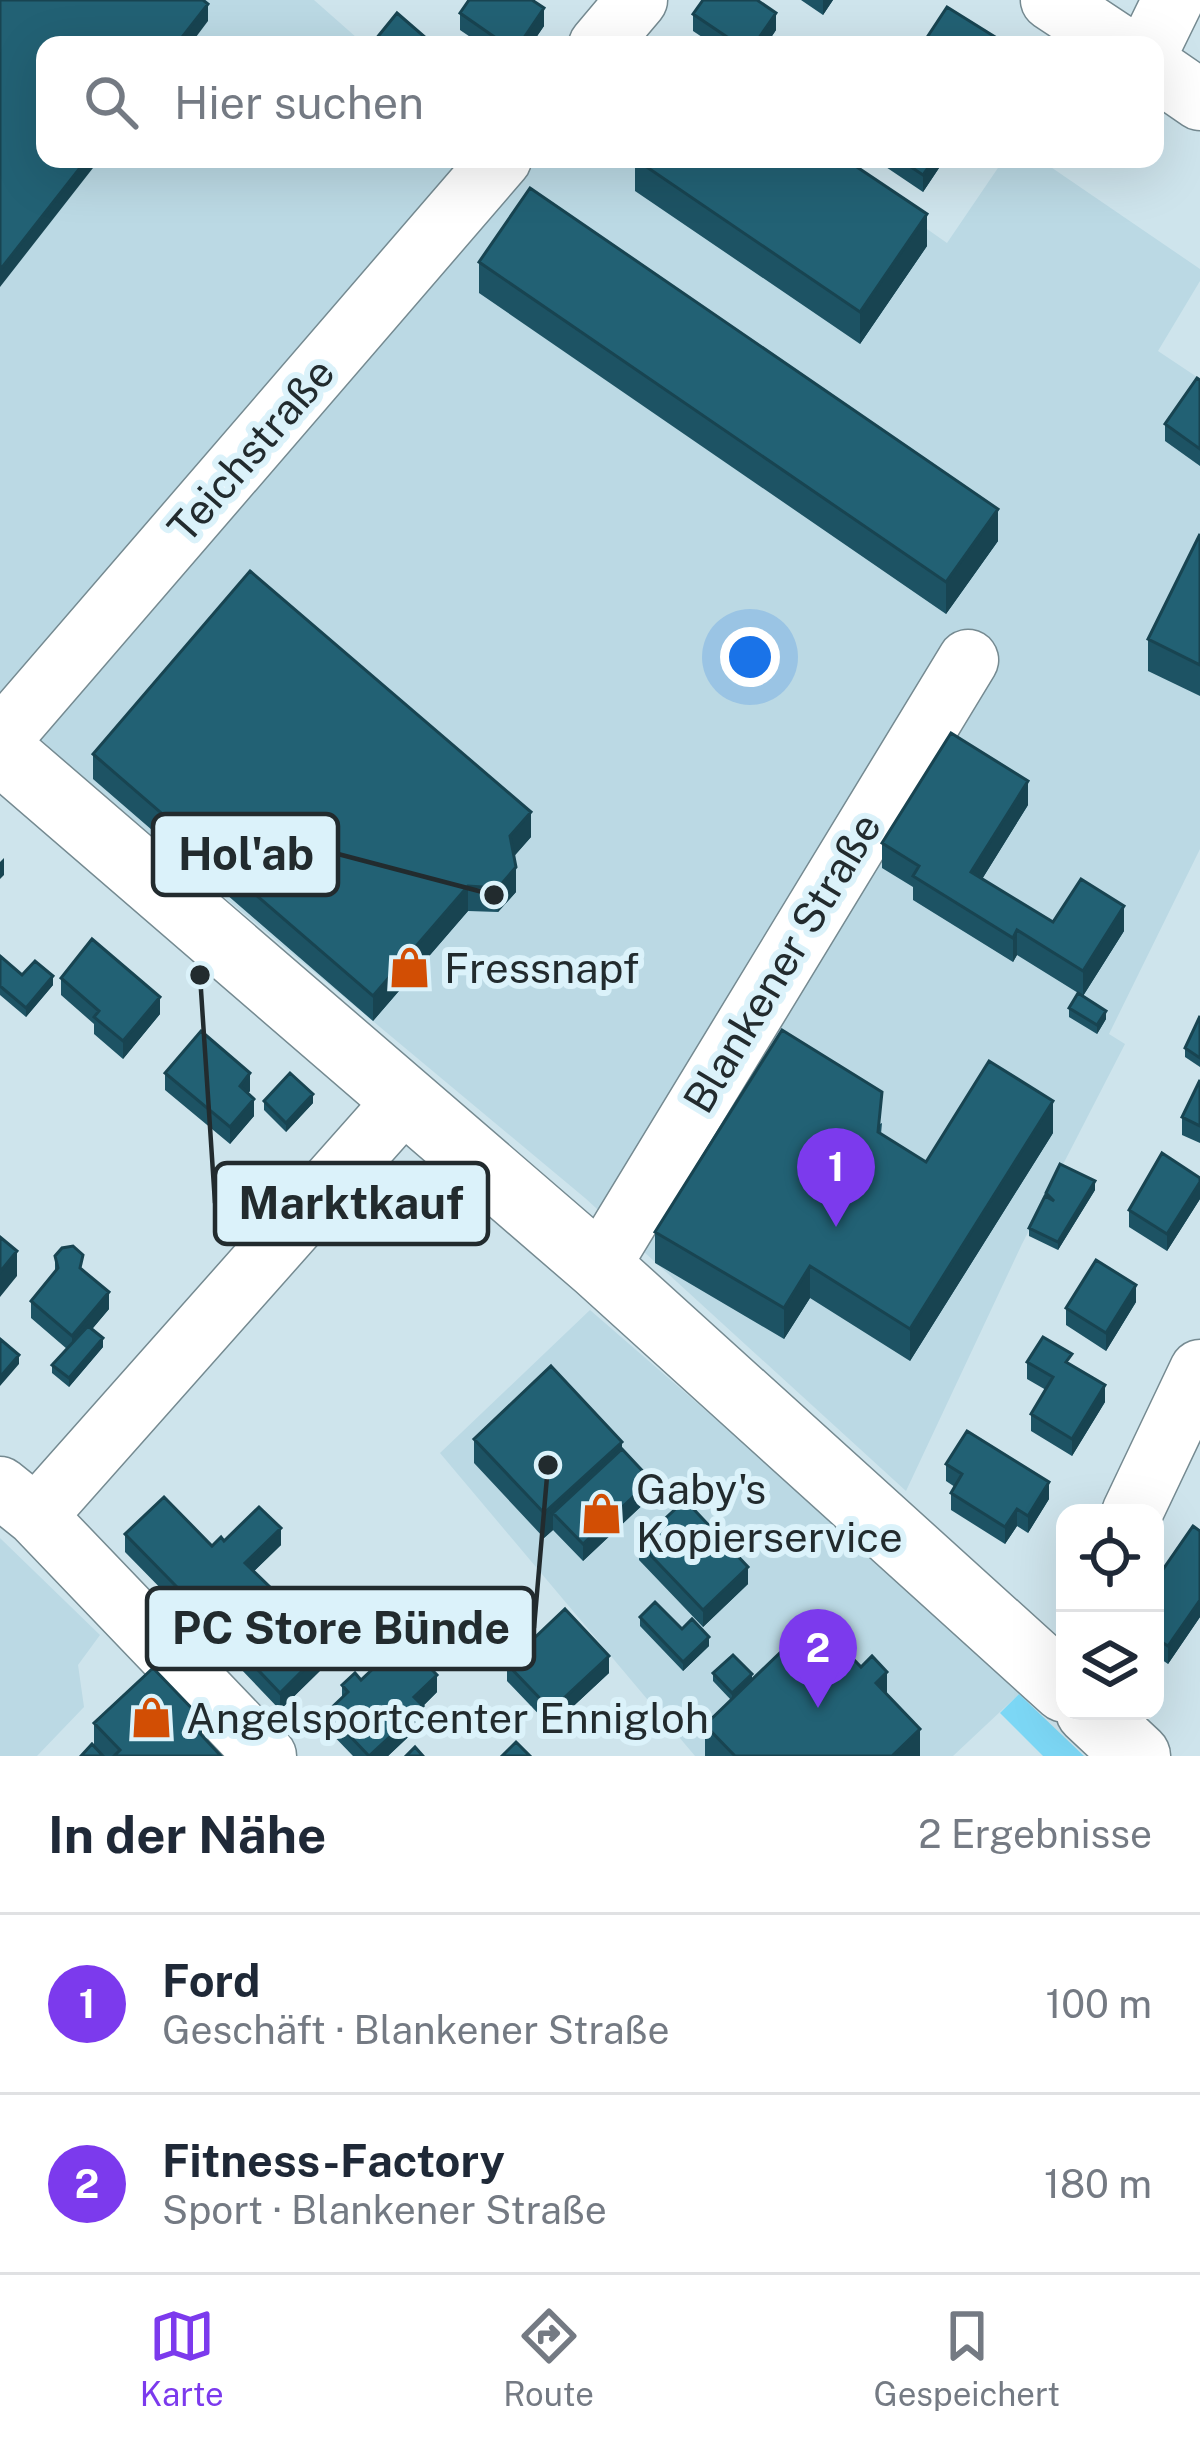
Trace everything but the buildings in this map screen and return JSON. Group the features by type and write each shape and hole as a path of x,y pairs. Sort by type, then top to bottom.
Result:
{"main road":[{"path":"0,750 599,1267 1056,1670"},
{"path":"1104,1720 1137,1756"}],"street":[{"path":"607,36 637,0"},
{"path":"1051,0 1106,36"},
{"path":"1155,36 1173,0"},
{"path":"1164,75 1200,100"},
{"name":"Teichstraße","path":"0,740 493,168"},
{"name":"Blankener Straße","path":"599,1267 968,660"},
{"path":"266,1756 18,1502 406,1099"},
{"path":"1136,1504 1200,1370"}],"shaded area":[{"path":"0,0 314,0 355,36 36,36 36,168 505,168 517,179 526,168 840,168 947,243 998,168 1052,168 1200,269 1200,281 1158,351 1200,379 1200,849 1109,1034 1125,1044 1022,1244 906,1491 585,1198 85,781 0,701"},
{"path":"590,1310 809,1500 1019,1694 953,1756 695,1756 440,1453"},
{"path":"0,1538 100,1635 78,1665 84,1707 37,1756 0,1756"},
{"path":"1019,1694 1084,1756 1043,1756 1000,1713"}],"place":[{"name":"Hol'ab","path":"494,895"},
{"name":"Fressnapf","path":"410,968"},
{"name":"Marktkauf","path":"200,975"},
{"name":"Ford","path":"836,1227"},
{"name":"PC Store Bünde","path":"548,1465"},
{"name":"Gaby's Kopierservice","path":"602,1513"},
{"name":"Fitness-Factory","path":"818,1708"},
{"name":"Angelsportcenter Ennigloh","path":"152,1718"}]}
